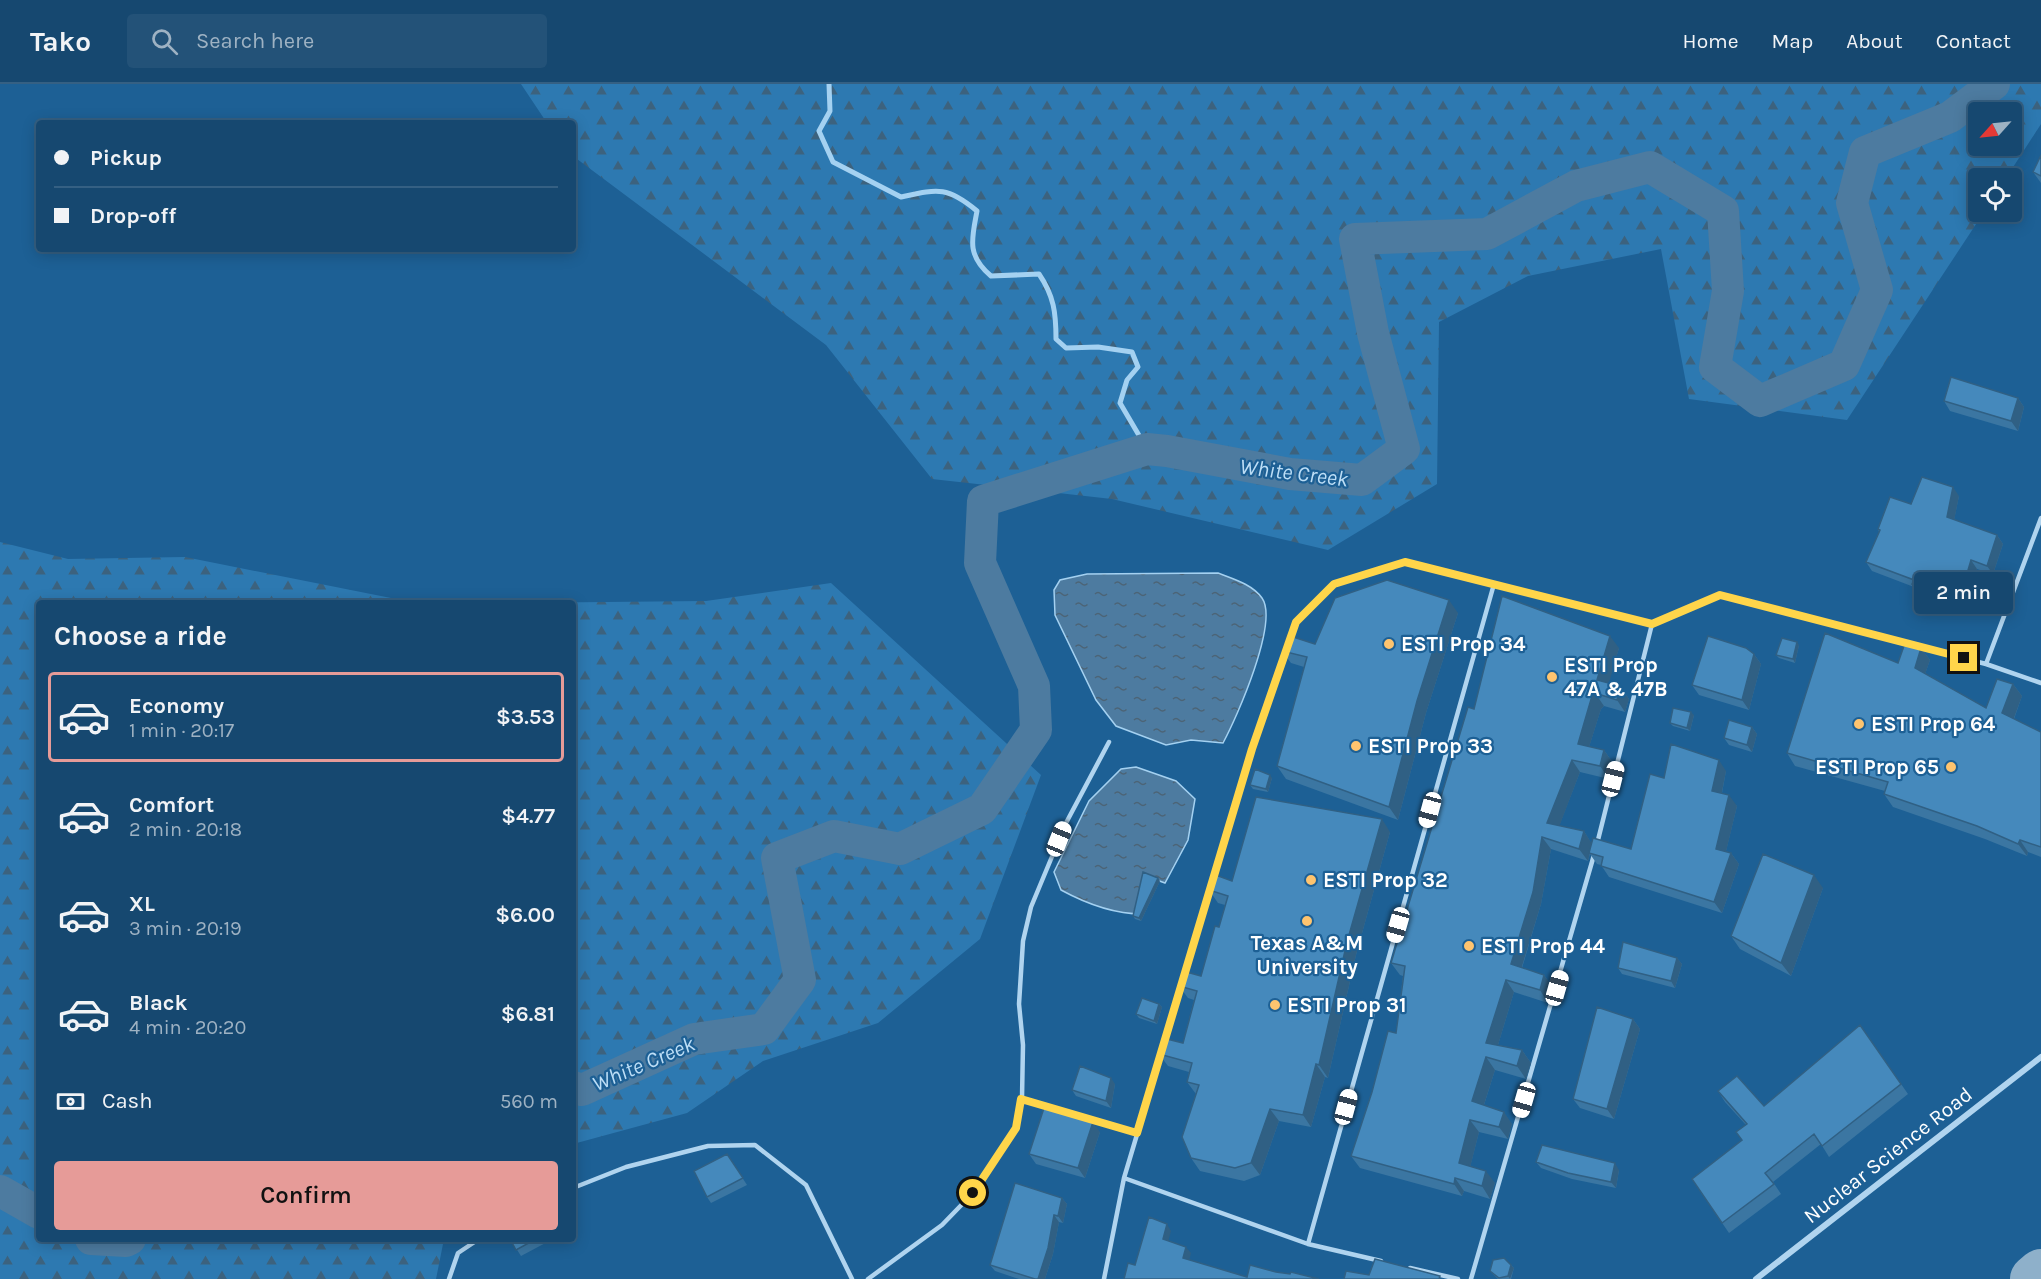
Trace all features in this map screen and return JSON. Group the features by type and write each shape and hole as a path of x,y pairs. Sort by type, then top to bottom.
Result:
{"street":[{"name":"Nuclear Science Road","path":"1756,1279 2041,1057"}],"lane":[{"path":"1986,664 2041,518"},
{"path":"1104,1279 1124,1178 1252,749 1296,622 1334,584 1405,562 1652,624 1720,595 1986,664 2041,683"},
{"path":"1308,1244 1494,584"},
{"path":"1471,1279 1580,912 1652,624"},
{"path":"868,1279 942,1226 973,1193 1016,1128 1021,1099 1023,1045 1019,1004 1023,941 1031,907 1066,823 1109,742"},
{"path":"1021,1099 1137,1133"},
{"path":"576,1187 626,1167 708,1146 755,1146 806,1185 852,1279"},
{"path":"1124,1178 1308,1244 1388,1263"},
{"path":"449,1279 458,1253 474,1242"},
{"path":"1400,1266 1458,1279"}],"green space":[{"path":"521,84 2041,84 2041,124 2022,153 2022,102 1968,102 1968,156 2020,156 2012,168 1968,168 1968,222 1977,222 1847,420 1689,399 1661,249 1528,276 1439,322 1437,484 1328,550 1112,499 932,479 826,345 576,158 576,120 545,120"},
{"path":"0,542 68,559 185,557 401,600 36,600 36,1242 443,1242 436,1279 0,1279"},
{"path":"831,583 1041,775 980,939 878,1023 763,1061 687,1113 576,1143 576,602 706,601"}],"water":[{"path":"1218,573 1253,589 1262,598 1266,610 1261,648 1254,670 1223,743 1191,740 1166,745 1116,726 1096,700 1055,615 1054,590 1060,580 1087,574"},
{"path":"1136,767 1176,781 1195,799 1188,840 1165,883 1146,876 1142,914 1110,910 1070,895 1061,890 1054,872 1089,801 1121,769"}],"building":[{"path":"2041,155 2041,176 2033,172"},
{"path":"1951,377 2018,398 2011,421 1944,401"},
{"path":"1922,477 1953,487 1947,517 1997,535 1987,566 1971,560 1959,601 1912,584 1914,580 1866,562 1880,530 1878,529 1890,497 1911,504"},
{"path":"1387,580 1449,600 1417,701 1389,807 1277,766 1307,657 1282,651 1287,635 1315,644 1335,598"},
{"path":"1502,596 1610,636 1597,680 1620,686 1617,700 1595,693 1592,696 1578,744 1604,750 1600,766 1572,760 1547,823 1584,831 1579,849 1542,837 1533,892 1511,964 1544,975 1540,990 1506,980 1486,1043 1522,1050 1517,1066 1486,1057 1472,1101 1504,1112 1499,1127 1470,1120 1459,1163 1486,1171 1482,1186 1455,1178 1454,1184 1351,1156 1372,1092 1388,1031 1396,1033 1405,966 1391,963 1468,707 1474,709"},
{"path":"1825,633 1898,663 1905,643 1921,648 1915,668 1986,708 1997,679 2013,684 2002,713 2041,732 2041,847 2020,840 2018,844 1977,826 1884,794 1888,782 1787,753"},
{"path":"1708,636 1746,648 1754,654 1742,700 1692,685"},
{"path":"1782,638 1797,642 1793,659 1776,655"},
{"path":"1673,708 1691,712 1687,728 1670,723"},
{"path":"1729,720 1752,727 1747,745 1724,738"},
{"path":"1671,744 1719,760 1712,791 1729,795 1716,849 1731,853 1714,902 1601,866 1603,857 1589,853 1593,838 1631,849 1650,774 1664,778"},
{"path":"1255,769 1270,775 1266,789 1250,785"},
{"path":"1256,797 1382,819 1347,942 1319,1065 1316,1064 1303,1115 1270,1109 1251,1163 1235,1168 1191,1158 1182,1137 1199,1085 1187,1082 1192,1063 1159,1054 1163,1038 1183,1043 1197,991 1179,986 1183,971 1201,976 1215,926 1219,927 1228,896 1209,890 1213,874 1232,881"},
{"path":"1763,854 1814,875 1781,963 1731,936"},
{"path":"1143,872 1158,878 1139,918 1133,916"},
{"path":"1623,942 1677,958 1671,981 1618,968"},
{"path":"1142,998 1159,1004 1154,1021 1136,1014"},
{"path":"1597,1007 1633,1019 1607,1109 1573,1099"},
{"path":"1860,1025 1901,1084 1822,1146 1814,1134 1765,1173 1774,1184 1722,1223 1692,1179 1742,1140 1736,1132 1747,1124 1718,1091 1737,1076 1764,1106"},
{"path":"1080,1066 1111,1078 1106,1101 1072,1090"},
{"path":"1044,1108 1093,1122 1078,1168 1029,1154"},
{"path":"1542,1145 1615,1163 1611,1182 1568,1173 1536,1162"},
{"path":"727,1154 743,1178 707,1197 694,1171"},
{"path":"1015,1183 1062,1198 1058,1216 1054,1215 1048,1248 1038,1279 990,1265"},
{"path":"1149,1217 1167,1224 1163,1239 1186,1247 1183,1258 1247,1277 1250,1265 1319,1279 1124,1279 1128,1263 1135,1265"},
{"path":"512,1242 531,1242 516,1250"},
{"path":"1504,1258 1511,1265 1508,1276 1499,1278 1490,1271 1493,1260"},
{"path":"1375,1259 1440,1276 1439,1279 1344,1279 1346,1271 1369,1275"}],"waterway":[{"path":"829,84 830,111 819,131 833,162 901,197 933,191 950,193 958,197 977,211 973,238 974,253 991,276 1039,274 1053,305 1056,339 1066,348 1098,347 1132,352 1138,367 1127,380 1120,403 1147,449"},
{"name":"White Creek","path":"576,1088 582,1090 694,1039 764,1029 800,980 777,858 834,836 900,849 982,809 1036,730 1034,686 980,563 983,501 1147,449 1290,474 1362,480 1404,449 1373,333 1355,239 1487,234 1576,186 1650,167 1723,211 1728,291 1715,367 1760,401 1844,365 1877,290 1852,203 1865,152 1950,117 1994,84"},
{"name":"White Creek","path":"0,1191 36,1211"}],"taxiway":[{"path":"2034,1279 2041,1273"}],"place":[{"name":"ESTI Prop 34","path":"1389,644"},
{"name":"ESTI Prop 47A & 47B","path":"1552,677"},
{"name":"ESTI Prop 64","path":"1859,724"},
{"name":"ESTI Prop 33","path":"1356,746"},
{"name":"ESTI Prop 65","path":"1951,767"},
{"name":"ESTI Prop 32","path":"1311,880"},
{"name":"Texas A&M University","path":"1307,921"},
{"name":"ESTI Prop 44","path":"1469,946"},
{"name":"ESTI Prop 31","path":"1275,1005"}],"route":[{"path":"973,1193 1016,1128 1021,1099 1137,1133 1252,749 1296,622 1334,584 1405,562 1652,624 1720,595 1964,658"}]}
